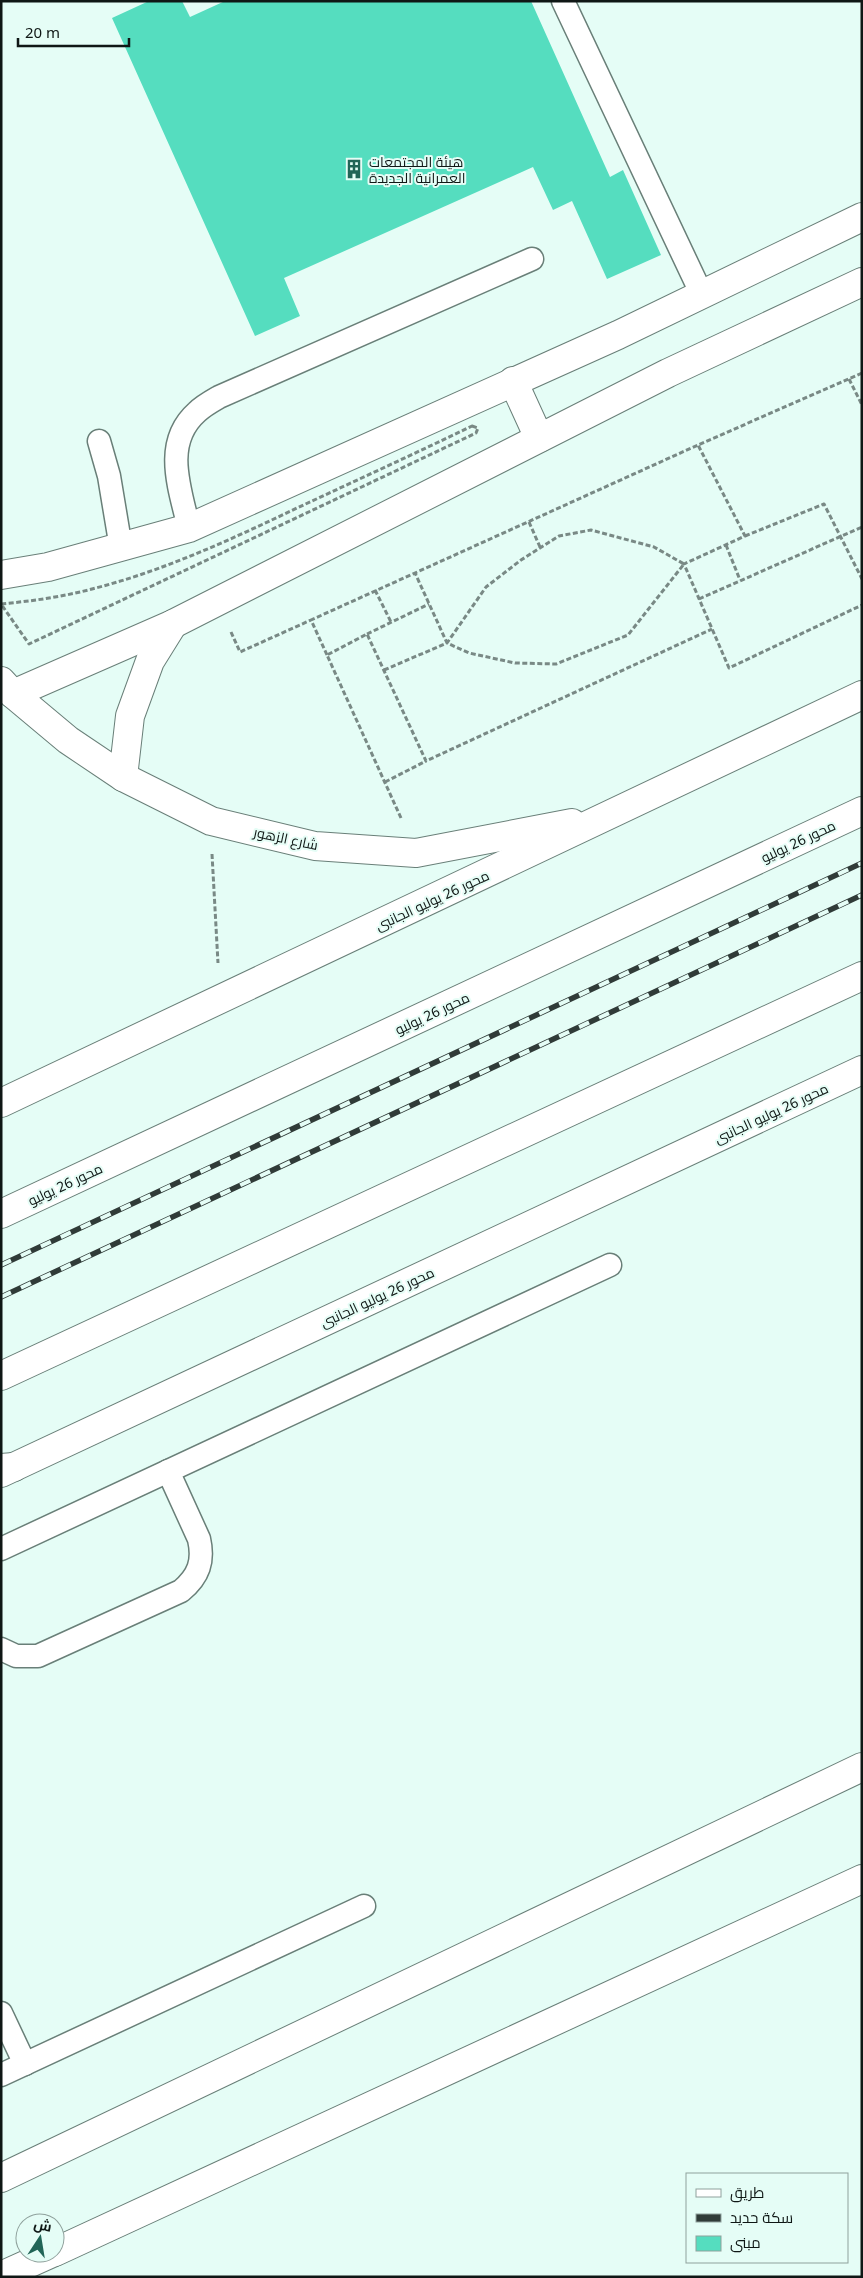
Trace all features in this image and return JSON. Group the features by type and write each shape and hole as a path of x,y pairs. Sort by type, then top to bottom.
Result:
{"main road":[{"path":"1,575 48,566 121,548 189,528 618,335 862,217"},
{"path":"5,693 173,624 668,373 862,282"},
{"path":"514,381 539,438"},
{"path":"123,777 130,716 150,661 173,624"},
{"name":"شارع الزهور","path":"5,693 68,740 123,777 211,821 315,846 416,853 612,815"},
{"name":"محور 26 يوليو الجانبى","path":"1,1103 862,695"},
{"name":"محور 26 يوليو","path":"1,1214 862,812"},
{"path":"1,1376 862,976"},
{"name":"محور 26 يوليو الجانبى","path":"5,1470 862,1070"},
{"path":"1,2178 862,1767"},
{"path":"65,2246 862,1879"},
{"path":"1,2276 29,2263"}],"lane":[{"path":"563,1 702,295"},
{"path":"189,528 176,468 175,449 182,430 196,412 219,396 532,259"},
{"path":"99,441 109,476 121,548"},
{"path":"1,1549 610,1265"},
{"path":"1,1649 16,1656 38,1656 181,1591 190,1584 201,1564 200,1545 168,1471"},
{"path":"1,2075 364,1906"},
{"path":"1,2013 25,2064"}],"path":[{"path":"216,602 240,652 862,373"},
{"path":"849,379 862,404"},
{"path":"698,445 745,536"},
{"path":"415,573 447,643 469,653 515,663 556,664 628,635 662,595 684,564 745,536 824,504 862,580"},
{"path":"529,522 540,547"},
{"path":"699,598 862,527"},
{"path":"384,670 447,643 486,587 540,547 559,536 591,530 654,547 684,564 729,668 862,605"},
{"path":"726,545 740,580"},
{"path":"375,590 391,622"},
{"path":"327,655 429,604"},
{"path":"311,620 416,853"},
{"path":"385,782 426,761 712,629"},
{"path":"367,634 426,761"},
{"path":"211,821 220,1000"}],"building":[{"name":"هيئة المجتمعات العمرانية الجديدة","path":"149,1 182,1 190,17 225,1 531,1 610,177 623,170 661,255 607,279 572,201 553,210 533,167 284,278 300,316 255,336 112,18"}],"railway":[{"path":"1,1265 862,863"},
{"path":"1,1297 862,895"}],"place":[{"name":"هيئة المجتمعات العمرانية الجديدة","path":"354,169"}]}
